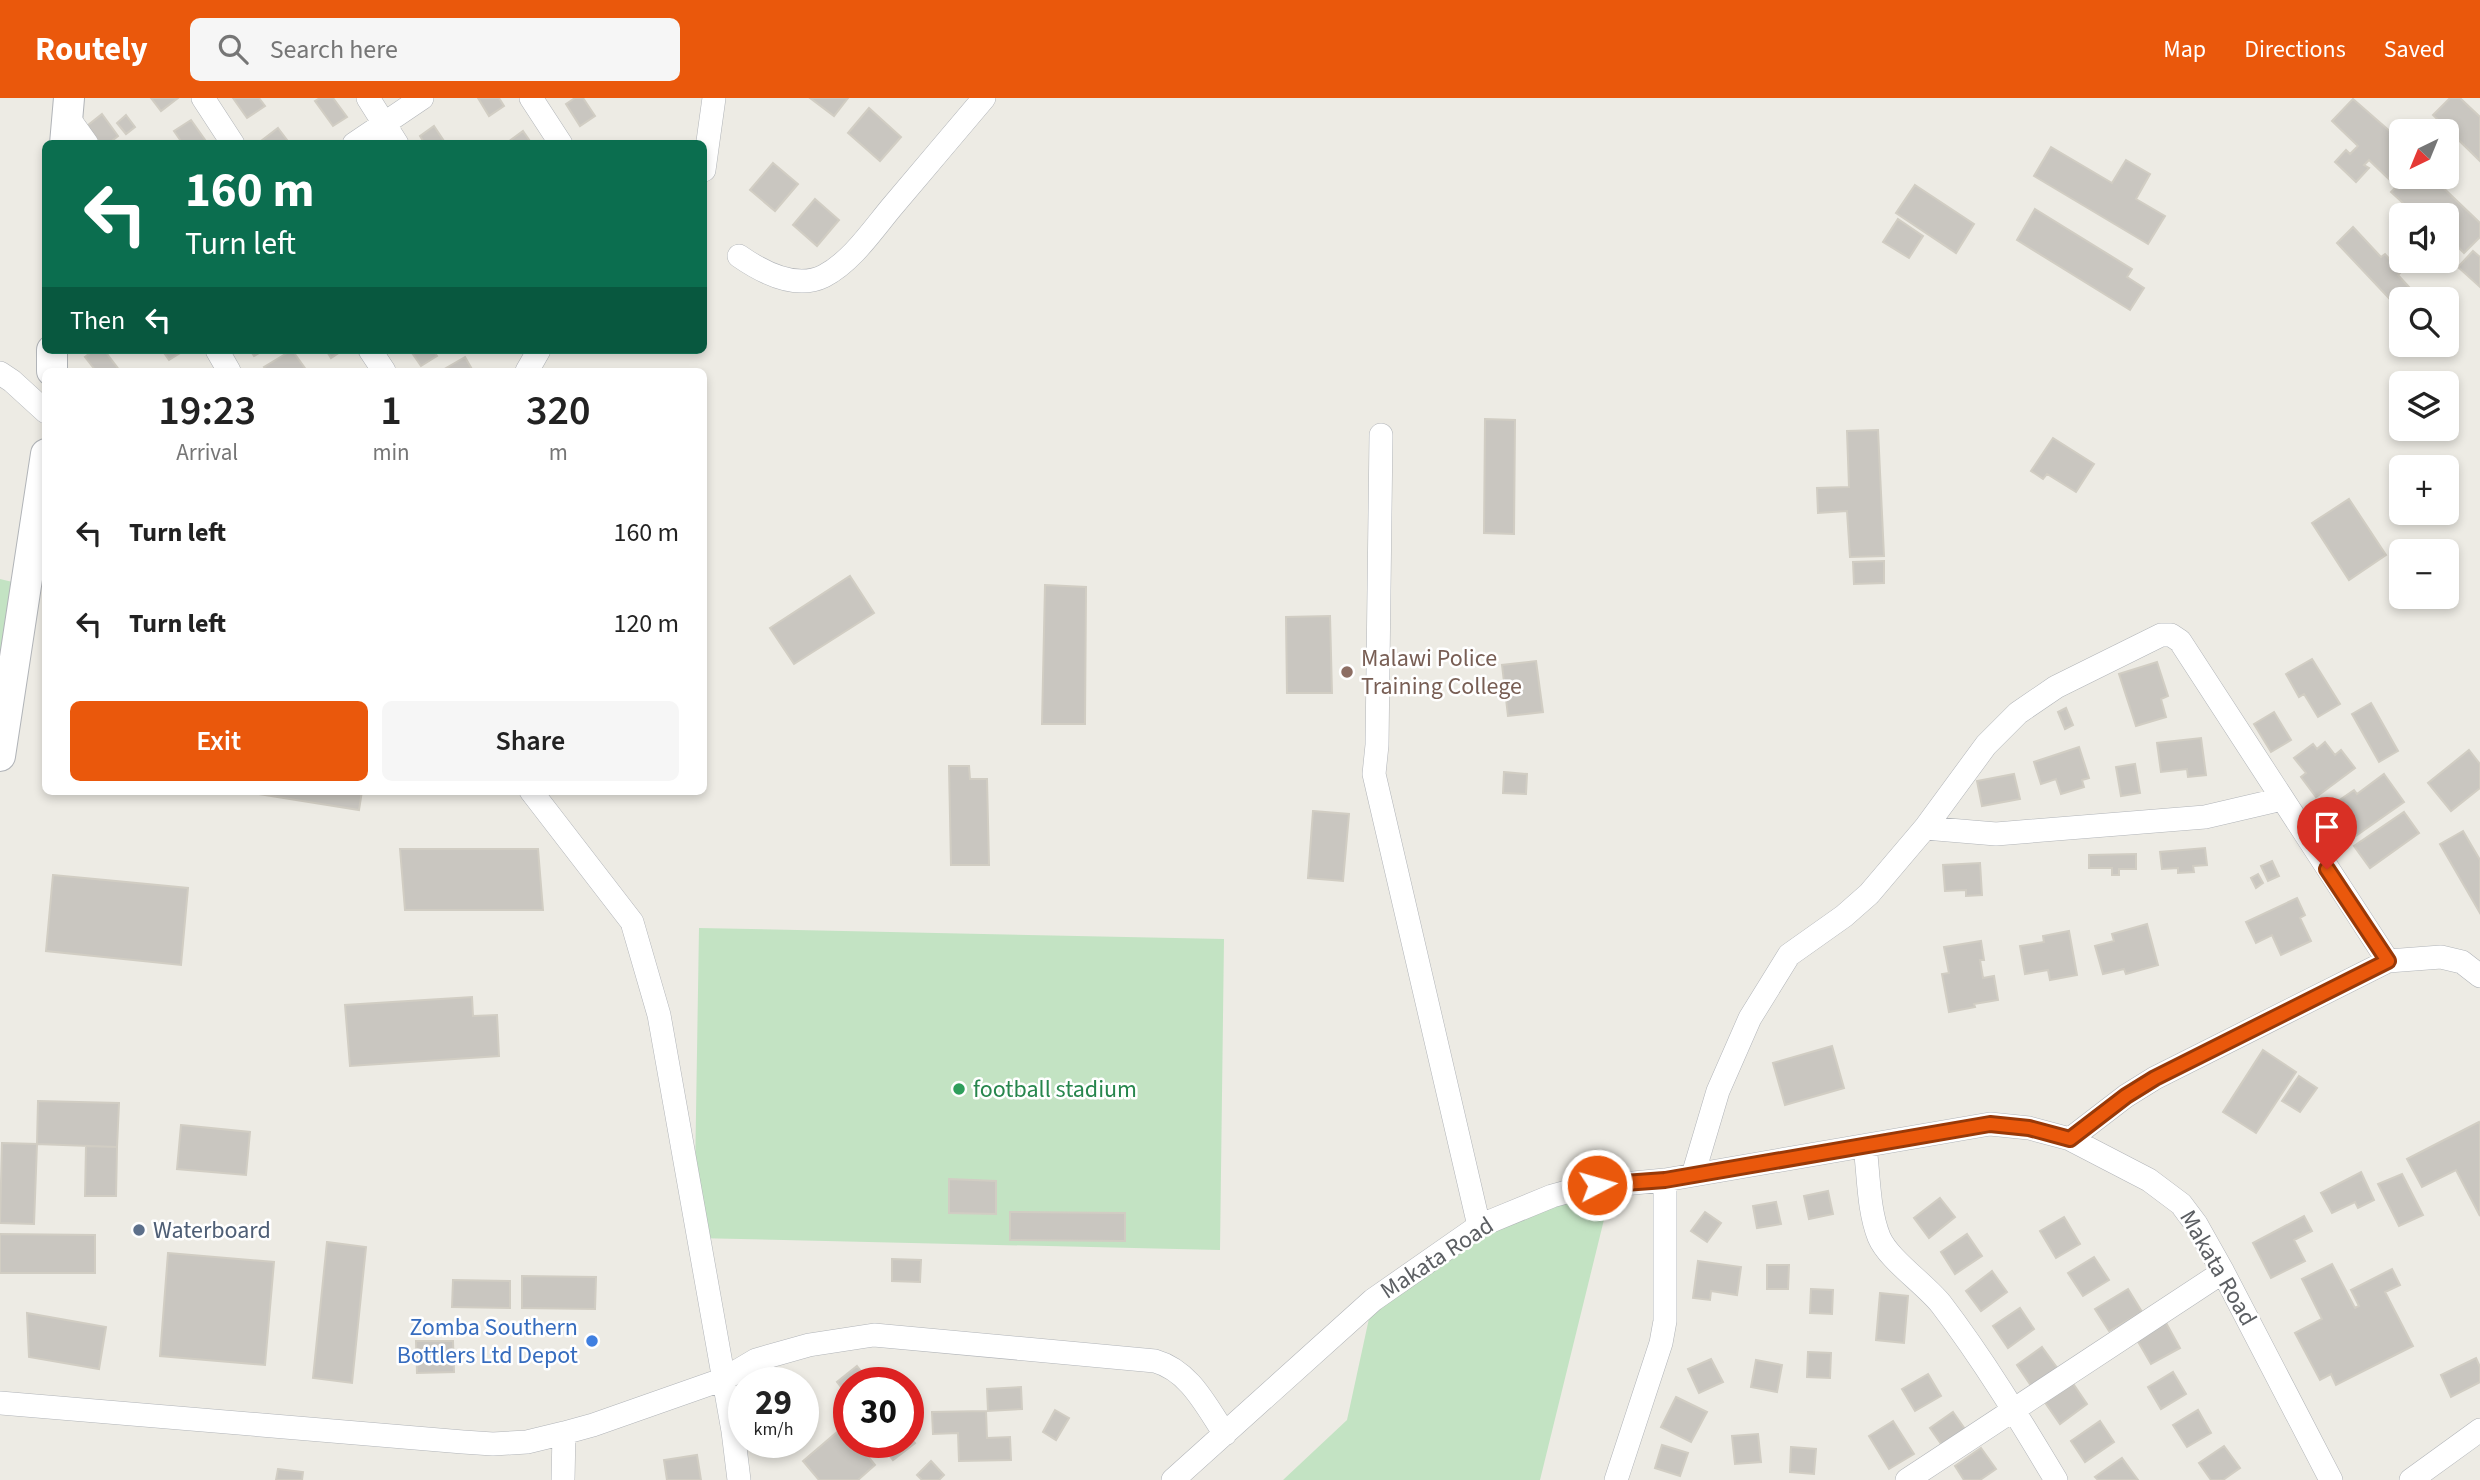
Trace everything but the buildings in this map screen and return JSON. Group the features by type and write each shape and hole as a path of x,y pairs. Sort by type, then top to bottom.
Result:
{"street":[{"path":"203,98 230,140"},
{"path":"368,98 395,140"},
{"path":"360,140 422,98"},
{"path":"531,98 558,140"},
{"path":"707,150 715,98"},
{"path":"739,256 757,269 778,278 800,280 822,276 847,258 984,98"},
{"path":"67,119 85,140"},
{"path":"0,373 42,408"},
{"path":"1381,435 1377,745 1374,774 1479,1226"},
{"path":"0,757 42,480"},
{"path":"1693,1175 1718,1091 1750,1018 1789,955 1844,916 1869,894 1924,828 1986,745 2018,713 2056,687 2161,635 2171,635 2180,641 2388,961"},
{"path":"534,795 632,922 659,1015 724,1379 739,1480"},
{"path":"1924,828 1996,834 2205,817 2282,799"},
{"path":"2070,1139 2126,1096 2155,1078 2388,961 2441,957 2462,962 2480,976"},
{"name":"Makata Road","path":"1173,1480 1373,1300 1479,1226 1552,1196 1581,1188 1665,1180 1990,1124 2029,1128 2070,1139 2149,1180 2181,1204 2196,1224 2223,1272 2332,1480"},
{"path":"1866,1147 1873,1217 1880,1239 1889,1253 1918,1279 1943,1308 2014,1410 2056,1480"},
{"path":"1616,1480 1661,1343 1665,1321 1665,1180"},
{"path":"1907,1480 2223,1272"},
{"path":"0,1403 493,1444 527,1442 593,1425 724,1379 756,1360 810,1345 874,1335 1166,1364 1191,1384 1225,1434"},
{"path":"563,1480 564,1433"},
{"path":"2412,1480 2478,1437"}],"green space":[{"path":"0,579 25,585 0,733"},
{"name":"football stadium","path":"699,928 1224,939 1220,1250 694,1238"},
{"path":"1613,1183 1540,1480 1283,1480 1347,1420 1373,1300 1479,1226"}],"place":[{"name":"Malawi Police Training College","path":"1347,672"},
{"name":"football stadium","path":"959,1089"},
{"name":"Waterboard","path":"139,1230"},
{"name":"Zomba Southern Bottlers Ltd Depot","path":"592,1341"}],"route":[{"path":"1597,1185 1665,1180 1990,1124 2029,1128 2070,1139 2126,1096 2155,1078 2388,961 2327,869"}]}
